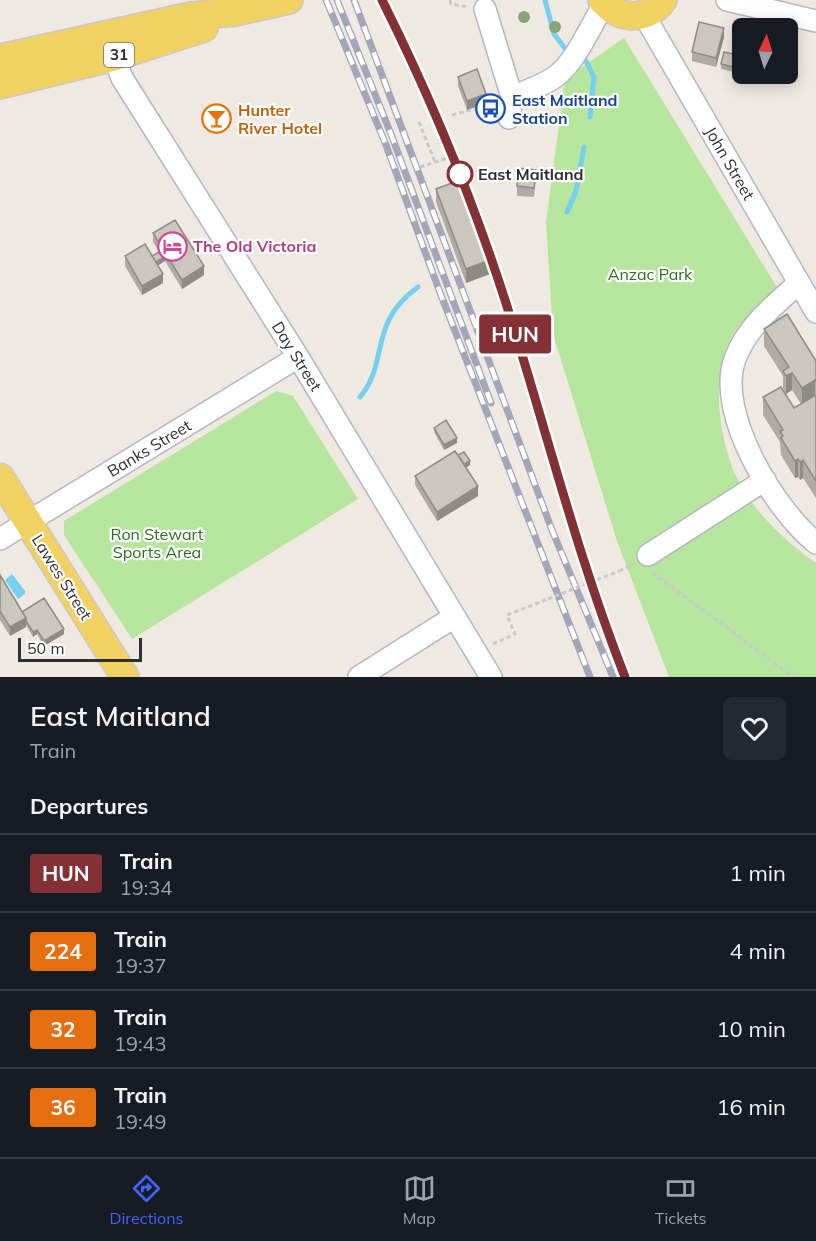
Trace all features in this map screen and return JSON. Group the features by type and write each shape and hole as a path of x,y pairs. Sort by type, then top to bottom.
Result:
{"main road":[{"name":"31","path":"0,85 191,16 234,12 289,0"},
{"path":"604,2 627,16 654,7"},
{"name":"31","path":"0,58 110,46"},
{"name":"Lawes Street","path":"0,477 125,677"}],"street":[{"path":"727,0 816,21"},
{"path":"485,9 511,108 562,71 604,2"},
{"name":"John Street","path":"654,7 816,312"},
{"name":"Day Street","path":"110,46 128,88 298,357 491,677"},
{"path":"799,283 746,338 734,362 731,375 735,415 765,480 794,522 816,543"},
{"name":"Banks Street","path":"0,539 298,357"},
{"path":"644,561 765,480"},
{"path":"359,677 454,617"}],"path":[{"path":"452,115 486,106"},
{"path":"419,122 435,162"},
{"path":"420,167 448,158"},
{"path":"475,653 515,634 507,615 644,561 793,677"}],"green space":[{"name":"Anzac Park","path":"624,38 778,289 747,318 731,338 724,353 721,371 720,409 731,465 745,492 772,526 816,563 816,677 669,677 617,541 553,334 546,222 565,79"},
{"name":"Ron Stewart Sports Area","path":"276,391 293,396 358,499 132,639 64,535 64,521"}],"water":[{"path":"12,574 25,591 25,594 18,599 5,580"}],"building":[{"path":"699,22 724,28 716,58 692,52"},
{"path":"724,52 732,54 732,67 721,64"},
{"path":"477,69 486,94 467,101 458,77"},
{"path":"518,168 536,170 534,188 517,186"},
{"path":"460,180 490,260 466,269 436,189"},
{"path":"175,220 204,266 182,280 153,233"},
{"path":"145,244 163,274 142,286 125,256"},
{"path":"161,251 165,256 156,262 152,256"},
{"path":"787,314 816,361 816,382 815,380 802,388 792,373 786,376 783,371 789,367 764,329"},
{"path":"781,387 794,408 816,395 816,481 803,460 795,461 781,438 783,436 780,431 783,430 763,397"},
{"path":"446,420 457,438 444,445 434,428"},
{"path":"455,451 478,486 437,512 415,476"},
{"path":"464,452 470,461 464,464 458,455"},
{"path":"0,575 26,618 10,627 0,611"},
{"path":"44,598 64,629 44,641 37,630 33,632 22,612"}],"waterway":[{"path":"545,0 554,34 567,51"},
{"path":"586,61 594,77 590,117"},
{"path":"567,212 576,191 584,147"},
{"path":"360,397 375,370 385,329 392,315 402,301 418,287"}],"railway":[{"path":"326,0 386,145 439,290 590,677"},
{"path":"337,0 391,134 491,403"},
{"path":"354,0 552,530 613,677"},
{"path":"382,0 433,109 491,259 591,583 625,677"}],"train":[{"name":"HUN","path":"382,0 452,153 481,232 500,285 576,540 625,677"}],"place":[{"name":"East Maitland Station","path":"491,109"},
{"name":"Hunter River Hotel","path":"217,119"},
{"name":"East Maitland","path":"460,174"},
{"name":"The Old Victoria","path":"172,246"}]}
